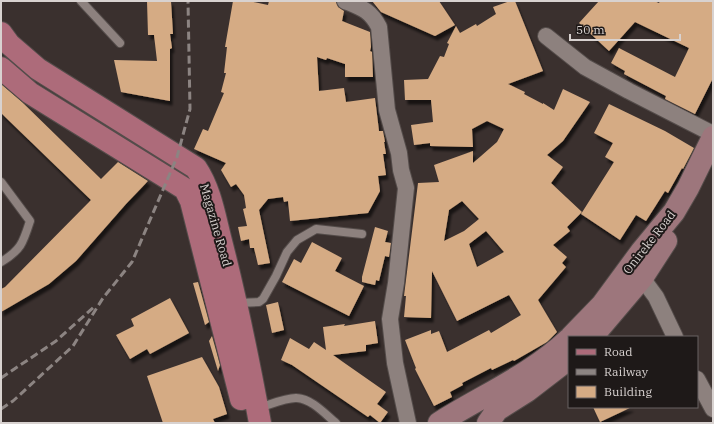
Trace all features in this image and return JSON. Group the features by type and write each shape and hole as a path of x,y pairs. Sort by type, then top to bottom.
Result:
{"main road":[{"name":"Magazine Road","path":"1,33 9,44 38,69 94,105 151,138 177,157 196,168 203,178 211,200 236,303 255,418"},
{"name":"Magazine Road","path":"1,68 30,92 88,130 185,189 191,201 216,294 255,418"},
{"name":"Onireke Road","path":"572,336 602,305 641,252 674,212 688,188 713,136"},
{"name":"Onireke Road","path":"593,336 642,278 713,167"},
{"path":"191,201 203,178"},
{"name":"Onireke Road","path":"439,423 522,375 553,354 568,340"},
{"path":"488,423 497,410 527,391 568,359"}],"street":[{"path":"345,1 365,10 373,16 379,27 386,110 399,153 401,170 406,188 396,283 390,319 395,363 408,423"},
{"path":"546,36 585,67 713,136"},
{"path":"642,278 656,297 674,336"},
{"path":"698,381 713,409"}],"lane":[{"path":"81,1 120,43"},
{"path":"1,182 30,221 25,239 14,254 1,262"},
{"path":"236,303 259,302 263,299 290,248 297,240 316,229 362,234"},
{"path":"255,418 296,398 305,400 312,404 336,423"}],"building":[{"path":"147,1 171,1 173,34 170,34 172,48 170,49 170,101 121,92 114,60 157,61 154,35 148,35"},
{"path":"233,1 249,1 268,5 269,1 336,1 338,7 344,11 342,21 370,32 370,51 372,52 373,77 345,77 345,64 327,58 326,60 317,57 319,91 344,88 346,102 375,98 379,131 383,131 385,142 386,154 383,154 386,175 378,176 380,191 368,213 290,221 288,201 284,202 283,197 268,199 259,210 270,263 258,265 254,248 250,248 249,239 241,241 238,227 247,226 243,209 246,208 244,195 236,184 231,187 221,170 226,163 194,149 203,129 208,131 224,93 221,92 226,73 224,73 227,47 225,47"},
{"path":"372,1 439,1 455,25 435,36 381,12"},
{"path":"510,1 515,1 543,71 508,84 525,92 524,94 554,110 563,89 590,102 563,141 547,155 563,167 551,183 582,212 567,227 570,231 553,245 567,257 562,263 566,267 538,300 557,332 547,342 514,361 513,360 492,370 491,368 462,383 463,385 450,392 452,397 434,406 415,369 416,368 405,340 431,330 431,334 439,331 447,352 489,330 491,333 521,315 509,295 457,321 432,271 431,318 404,317 406,296 404,296 418,183 439,182 434,165 473,151 473,163 497,142 504,129 487,121 472,129 473,147 430,146 430,143 414,145 411,125 433,122 431,100 405,100 404,80 428,79 440,56 444,57 449,44 447,43 456,26 460,33 476,24 477,26 496,14 493,7","holes":["462,201 479,219 464,231 444,241 449,210","486,231 504,252 477,267 469,244"]},
{"path":"599,1 654,1 659,3 660,1 713,1 713,78 695,114 665,99 666,96 624,74 625,71 611,63 619,48 675,77 689,48 635,22 609,51 579,23"},
{"path":"1,84 22,102 101,179 118,162 148,181 76,261 49,284 1,312 1,289 5,287 91,200 1,113"},
{"path":"609,104 665,131 694,148 668,193 665,191 646,221 636,215 620,240 581,214 614,162 605,157 613,143 594,133"},
{"path":"375,227 388,231 385,242 391,243 389,257 385,256 379,281 376,280 375,285 362,282 362,277"},
{"path":"312,242 342,258 335,271 364,286 349,316 282,282 294,259 301,263"},
{"path":"198,282 209,322 205,325 193,283"},
{"path":"170,298 189,333 150,354 147,349 130,359 116,335 134,326 131,319"},
{"path":"278,302 284,330 272,333 266,305"},
{"path":"375,321 378,343 366,345 366,351 333,355 386,392 377,404 388,412 380,423 370,415 368,417 292,365 281,360 290,338 309,349 314,342 326,350 323,327 345,324 344,326"},
{"path":"212,336 220,365 218,371 209,341"},
{"path":"202,357 219,387 227,414 213,419 215,423 163,423 147,376"},
{"path":"593,408 630,408 600,422"}],"railway":[{"path":"1,409 13,401 73,346 103,298 132,262 177,157 190,109 188,1"},
{"path":"1,378 56,341 95,306"}]}
